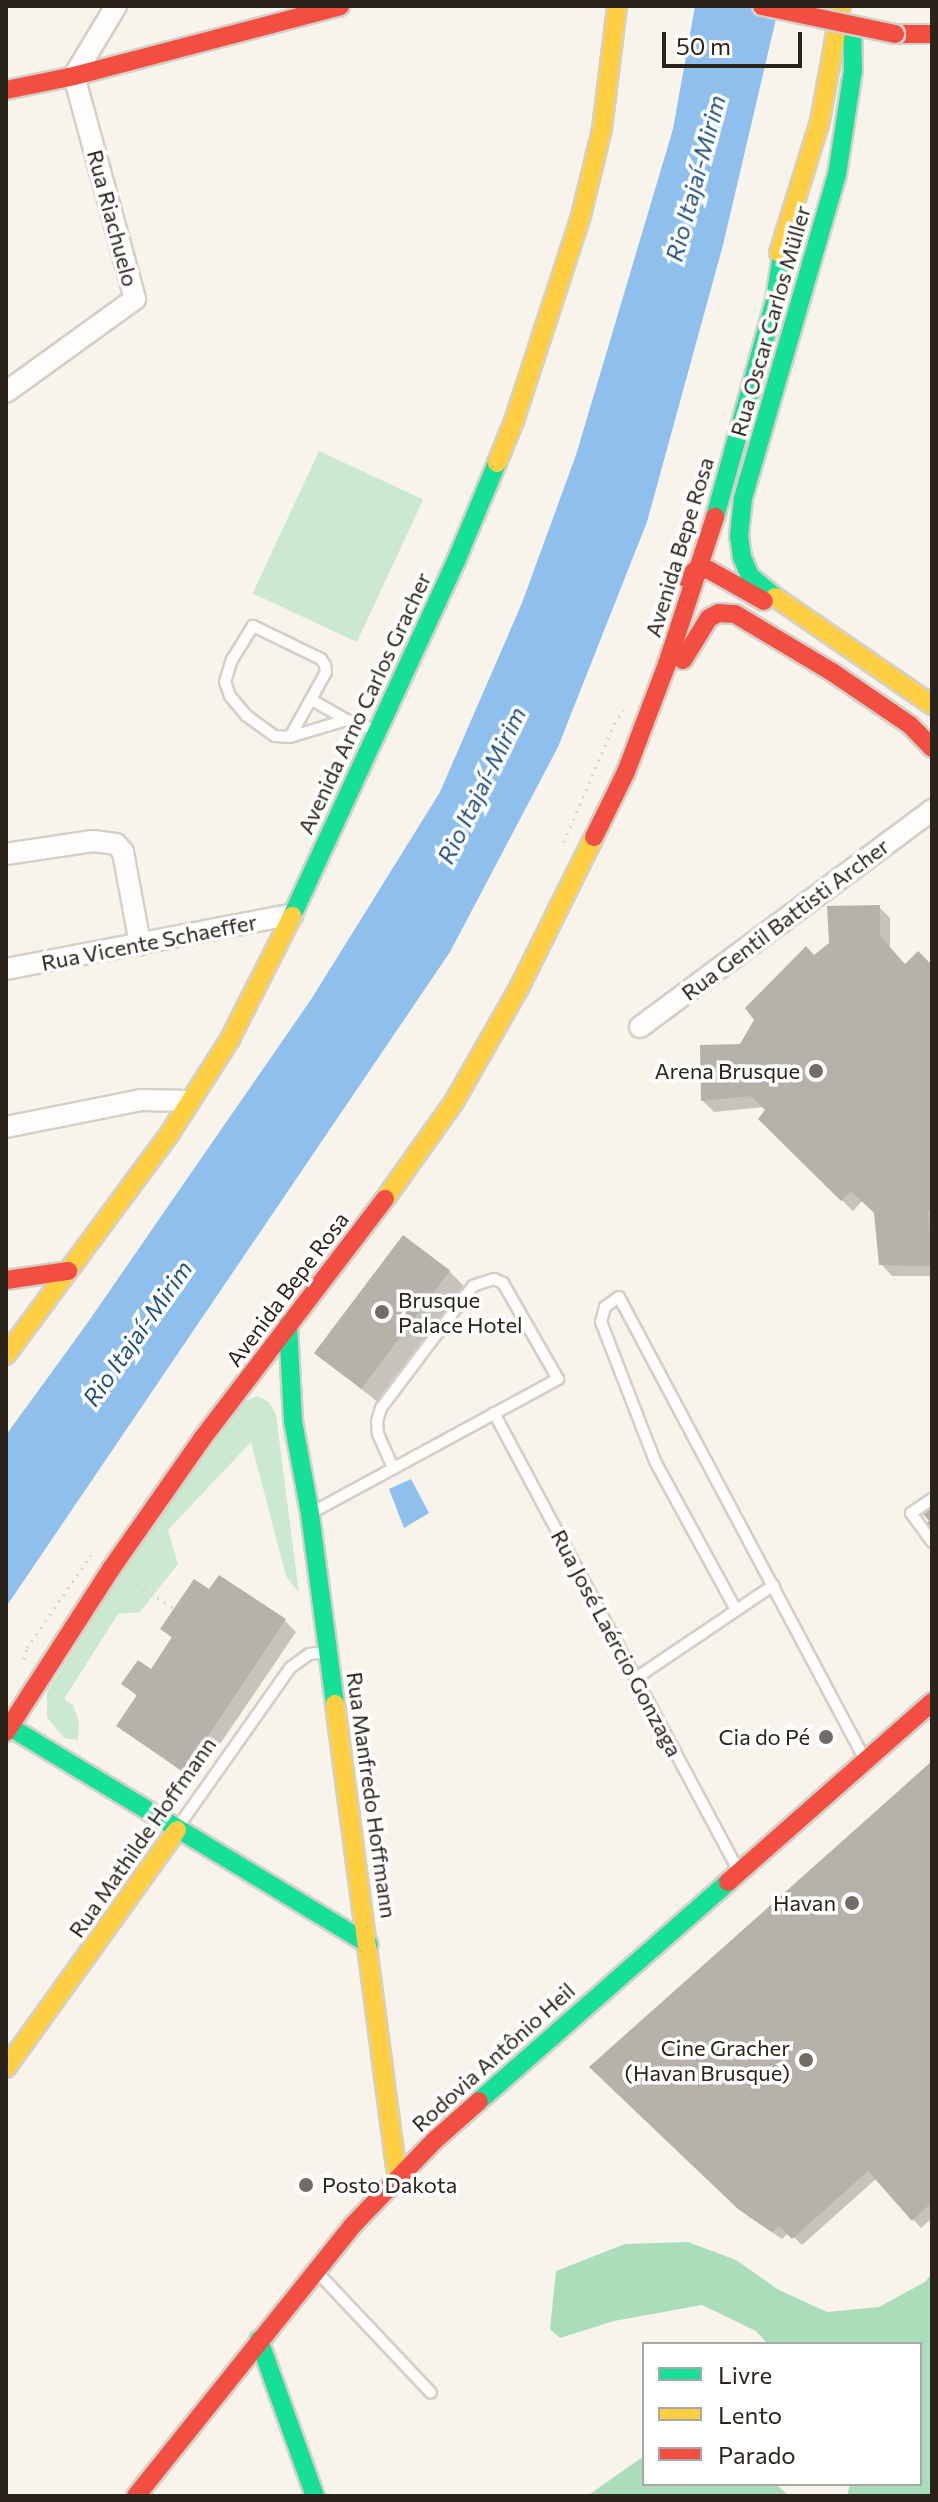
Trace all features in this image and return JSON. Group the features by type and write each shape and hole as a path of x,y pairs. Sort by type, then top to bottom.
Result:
{"main road":[{"path":"6,90 74,76 340,6"},
{"name":"Avenida Arno Carlos Gracher","path":"6,1355 170,1133 230,1039 293,914 491,482 548,323 581,216 602,129 617,6"},
{"path":"762,6 895,34 932,34"},
{"name":"Avenida Bepe Rosa","path":"581,860 701,510 762,298 785,236 820,121 841,6"},
{"name":"Rua Oscar Carlos Müller","path":"849,6 853,71 837,175 743,498 739,536 742,557 750,576 760,587 929,703"},
{"name":"Avenida Bepe Rosa","path":"8,1729 111,1569 238,1391 454,1102 519,988 626,772 700,568 775,300 785,236"},
{"path":"656,645 666,636 687,576 700,568"},
{"name":"Rua Oscar Carlos Müller","path":"700,568 719,573 754,594 907,699 929,703"},
{"path":"558,909 600,860 686,651 701,626 719,613 748,619 820,664 910,725 932,748"},
{"path":"6,1280 68,1271"},
{"name":"Rua Manfredo Hoffmann","path":"288,1325 293,1421 310,1514 397,2177"},
{"name":"Rua Manfredo Hoffmann","path":"238,1391 270,1384 293,1421"},
{"name":"Rodovia Antônio Heil","path":"136,2496 315,2270 397,2177 545,2040 932,1702"},
{"path":"8,1729 368,1944"},
{"name":"Rua Mathilde Hoffmann","path":"6,2068 177,1830"},
{"path":"259,2340 315,2496"}],"street":[{"path":"74,76 116,6"},
{"name":"Rua Riachuelo","path":"6,392 135,299 74,76"},
{"name":"Rua Gentil Battisti Archer","path":"640,1027 931,809"},
{"path":"6,854 93,841 116,844 123,852 140,944"},
{"name":"Rua Vicente Schaeffer","path":"6,969 293,914"},
{"path":"6,1127 141,1100 189,1101"}],"lane":[{"path":"290,737 326,672 321,659 253,626 232,659 225,682 230,696 247,716 275,736 290,737 346,720"},
{"path":"312,700 346,720 378,731"},
{"path":"310,1514 558,1379 510,1289 494,1279 473,1286 381,1408 377,1421 378,1434 393,1467"},
{"path":"735,1608 655,1461 601,1322 605,1307 619,1297 865,1762"},
{"name":"Rua José Laércio Gonzaga","path":"494,1413 739,1873"},
{"path":"932,1499 911,1513 932,1542"},
{"path":"636,1678 735,1608 774,1585"},
{"name":"Rua Mathilde Hoffmann","path":"177,1830 290,1668 309,1654 328,1652"},
{"path":"315,2270 431,2393"}],"path":[{"path":"558,855 614,724 629,703"},
{"path":"24,1660 36,1635 86,1559 95,1551"},
{"path":"126,1579 174,1608"}],"green space":[{"path":"319,451 423,500 357,642 253,593"},
{"path":"257,1396 269,1402 276,1415 299,1593 286,1576 251,1442 168,1530 178,1564 140,1612 118,1614 64,1699 73,1705 79,1722 78,1740 64,1738 47,1717 47,1692 140,1543 245,1401"},
{"path":"688,2242 736,2260 779,2290 827,2312 879,2307 925,2282 932,2273 932,2496 847,2496 850,2486 922,2486 922,2342 766,2342 756,2331 702,2305 614,2321 560,2338 550,2329 556,2271 625,2244"},
{"path":"642,2457 642,2486 778,2486 789,2496 587,2496"}],"water":[{"name":"Rio Itajaí-Mirim","path":"695,6 779,6 723,245 647,522 558,747 450,952 6,1607 6,1435 86,1325 312,998 440,792 522,603 576,455 673,129"},
{"path":"411,1479 429,1513 404,1528 389,1489"}],"building":[{"name":"Arena Brusque","path":"880,905 880,936 905,964 918,951 932,965 932,1208 928,1211 932,1266 879,1265 874,1213 851,1191 841,1201 758,1119 765,1110 751,1096 701,1101 700,1045 740,1044 754,1020 745,1008 806,946 814,955 829,943 827,906"},
{"name":"Brusque Palace Hotel","path":"403,1235 450,1271 361,1389 314,1353"},
{"path":"932,1507 932,1537 923,1525 929,1521 923,1514"},
{"path":"219,1575 286,1619 184,1772 116,1726 137,1695 121,1684 138,1660 151,1669 172,1637 160,1629 194,1579 209,1589"},
{"name":"Havan","path":"932,1761 932,2202 912,2221 868,2171 792,2239 779,2226 772,2232 738,2209 589,2067"}],"traffic: fast":[{"path":"775,597 750,576 742,557 739,536 743,498 837,175 853,71 852,25"},
{"path":"715,517 775,300 785,236"},
{"path":"292,916 456,561 497,463"},
{"path":"288,1325 293,1421 310,1514 335,1704"},
{"path":"10,1727 368,1944"},
{"path":"479,2101 728,1882"},
{"path":"259,2340 315,2496"}],"traffic: slow":[{"path":"497,463 514,421 581,216 602,129 617,6"},
{"path":"779,253 820,121 841,6"},
{"path":"775,597 932,705"},
{"path":"385,1199 454,1102 519,988 594,837"},
{"path":"6,1355 170,1133 230,1039 292,916"},
{"path":"335,1704 397,2177"},
{"path":"6,2068 177,1830"}],"traffic: jam":[{"path":"6,90 74,76 340,6"},
{"path":"762,6 895,34"},
{"path":"895,34 932,34"},
{"path":"594,837 626,772 667,664 715,517"},
{"path":"686,578 697,569 709,570 764,601"},
{"path":"683,660 709,618 719,613 735,614 832,672 910,725 932,748"},
{"path":"6,1732 111,1569 202,1439 385,1199"},
{"path":"6,1280 68,1271"},
{"path":"728,1882 932,1702"},
{"path":"136,2496 353,2225 434,2141 479,2101"}],"place":[{"name":"Arena Brusque","path":"816,1071"},
{"name":"Brusque Palace Hotel","path":"382,1312"},
{"name":"Cia do Pé","path":"826,1737"},
{"name":"Havan","path":"852,1903"},
{"name":"Cine Gracher (Havan Brusque)","path":"806,2060"},
{"name":"Posto Dakota","path":"306,2185"}]}
